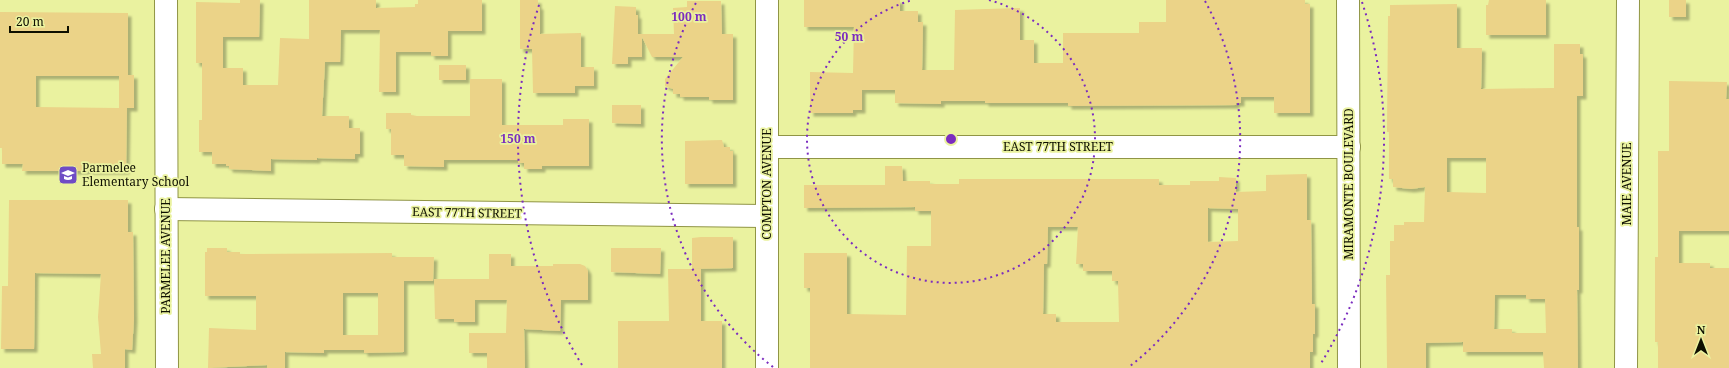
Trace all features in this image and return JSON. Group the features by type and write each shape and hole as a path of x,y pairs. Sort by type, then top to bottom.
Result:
{"street":[{"name":"PARMELEE AVENUE","path":"166,0 167,368"},
{"name":"COMPTON AVENUE","path":"767,0 767,368"},
{"name":"MIRAMONTE BOULEVARD","path":"1348,0 1349,368"},
{"name":"MAIE AVENUE","path":"1626,368 1628,0"},
{"name":"EAST 77TH STREET","path":"767,147 1349,147"},
{"name":"EAST 77TH STREET","path":"166,209 767,216"}],"building":[{"path":"240,0 260,0 259,37 223,37 223,68 243,68 243,85 278,85 280,38 309,39 309,0 376,0 376,8 415,7 415,4 418,4 418,0 482,0 482,31 448,31 448,56 431,56 431,52 396,52 396,92 379,92 380,30 341,30 340,62 325,62 322,116 349,116 349,128 360,128 360,154 355,154 355,159 271,159 271,171 229,169 229,166 226,166 226,164 212,164 212,152 199,152 199,120 202,120 202,63 196,63 196,2 240,3"},
{"path":"520,0 538,0 538,6 540,6 540,34 581,33 581,67 594,67 594,86 575,86 575,93 533,93 532,49 520,49"},
{"path":"804,0 900,0 900,11 918,11 918,22 923,22 922,70 954,70 955,10 1020,8 1020,40 1034,40 1034,63 1063,63 1063,33 1139,33 1139,22 1166,22 1166,0 1305,0 1305,4 1310,4 1310,113 1274,113 1274,97 1241,97 1241,103 1236,103 1236,105 1068,106 1068,103 985,103 985,101 941,101 941,104 895,103 895,90 862,90 862,110 853,110 853,113 810,113 810,72 853,73 854,27 804,27"},
{"path":"1489,0 1546,0 1546,35 1486,35 1486,5 1488,5"},
{"path":"1669,0 1686,0 1686,17 1669,17"},
{"path":"687,1 721,1 722,34 733,34 733,100 709,100 709,97 680,97 680,94 673,94 673,89 665,86 665,79 683,57 652,57 642,37 642,57 628,57 628,64 612,64 615,6 636,7 636,15 638,15 638,34 674,34 673,8 687,7"},
{"path":"1457,4 1457,48 1482,48 1481,89 1554,88 1554,44 1580,44 1580,54 1583,54 1583,96 1577,96 1577,227 1579,227 1579,290 1577,290 1578,368 1544,368 1543,352 1463,352 1463,342 1426,343 1426,368 1387,368 1386,275 1390,275 1390,241 1394,241 1394,225 1404,225 1404,222 1424,222 1425,187 1411,189 1393,187 1393,179 1389,179 1389,132 1387,132 1388,16 1390,16 1390,5","holes":["1447,158 1486,158 1486,193 1447,192","1495,295 1526,295 1526,299 1545,299 1546,333 1512,333 1512,329 1494,329"]},
{"path":"0,12 128,13 128,75 134,75 134,108 127,108 126,171 22,171 23,164 2,164 2,148 0,148","holes":["36,76 119,76 119,108 36,107"]},
{"path":"439,65 466,65 466,80 439,80"},
{"path":"470,79 502,79 502,125 563,125 563,119 589,119 589,166 542,166 542,169 524,169 524,163 518,163 518,160 444,160 444,167 404,166 404,155 391,155 391,129 386,129 386,113 411,113 411,115 417,116 470,116"},
{"path":"1669,81 1727,82 1726,99 1729,99 1729,231 1679,231 1679,263 1710,263 1710,268 1729,268 1729,368 1658,368 1658,342 1655,342 1655,257 1658,257 1658,151 1669,151"},
{"path":"612,105 641,105 641,124 612,123"},
{"path":"722,140 724,147 730,147 730,151 733,151 733,184 685,184 685,141"},
{"path":"885,166 902,166 903,181 930,181 930,184 959,184 959,179 1159,179 1159,185 1190,185 1190,181 1219,181 1219,177 1236,178 1236,192 1266,191 1266,175 1307,174 1307,220 1311,220 1312,304 1315,304 1315,334 1313,334 1313,352 1310,352 1310,368 810,368 810,288 804,288 804,253 847,253 847,314 906,315 907,246 931,246 931,211 915,211 915,207 804,208 804,185 885,185","holes":["1208,208 1238,209 1238,241 1208,242","1048,227 1078,227 1076,264 1083,264 1083,271 1112,271 1112,281 1118,281 1119,322 1056,322 1056,314 1043,314 1044,264 1047,264"]},
{"path":"9,200 128,200 128,232 133,232 134,319 132,350 125,349 125,368 93,368 92,354 101,354 98,317 101,274 35,273 34,349 1,349 2,286 8,286"},
{"path":"733,237 733,268 692,269 692,238"},
{"path":"207,248 227,248 227,252 240,252 240,254 392,253 392,257 434,257 433,281 404,281 404,352 364,353 364,350 324,350 324,353 285,352 285,368 267,368 267,365 208,368 209,328 256,330 256,296 205,296 205,252 207,252","holes":["343,293 378,293 378,335 343,335"]},
{"path":"611,248 661,248 660,274 611,272"},
{"path":"489,254 511,254 511,266 553,266 553,264 580,264 585,266 588,271 588,300 561,300 560,331 524,329 525,368 487,368 487,353 469,353 469,333 506,333 507,300 475,300 475,322 454,322 454,319 435,319 434,279 489,279"},
{"path":"668,269 701,269 701,321 722,321 722,368 618,368 618,321 669,321"}],"place":[{"name":"Parmelee Elementary School","path":"68,175"}]}
